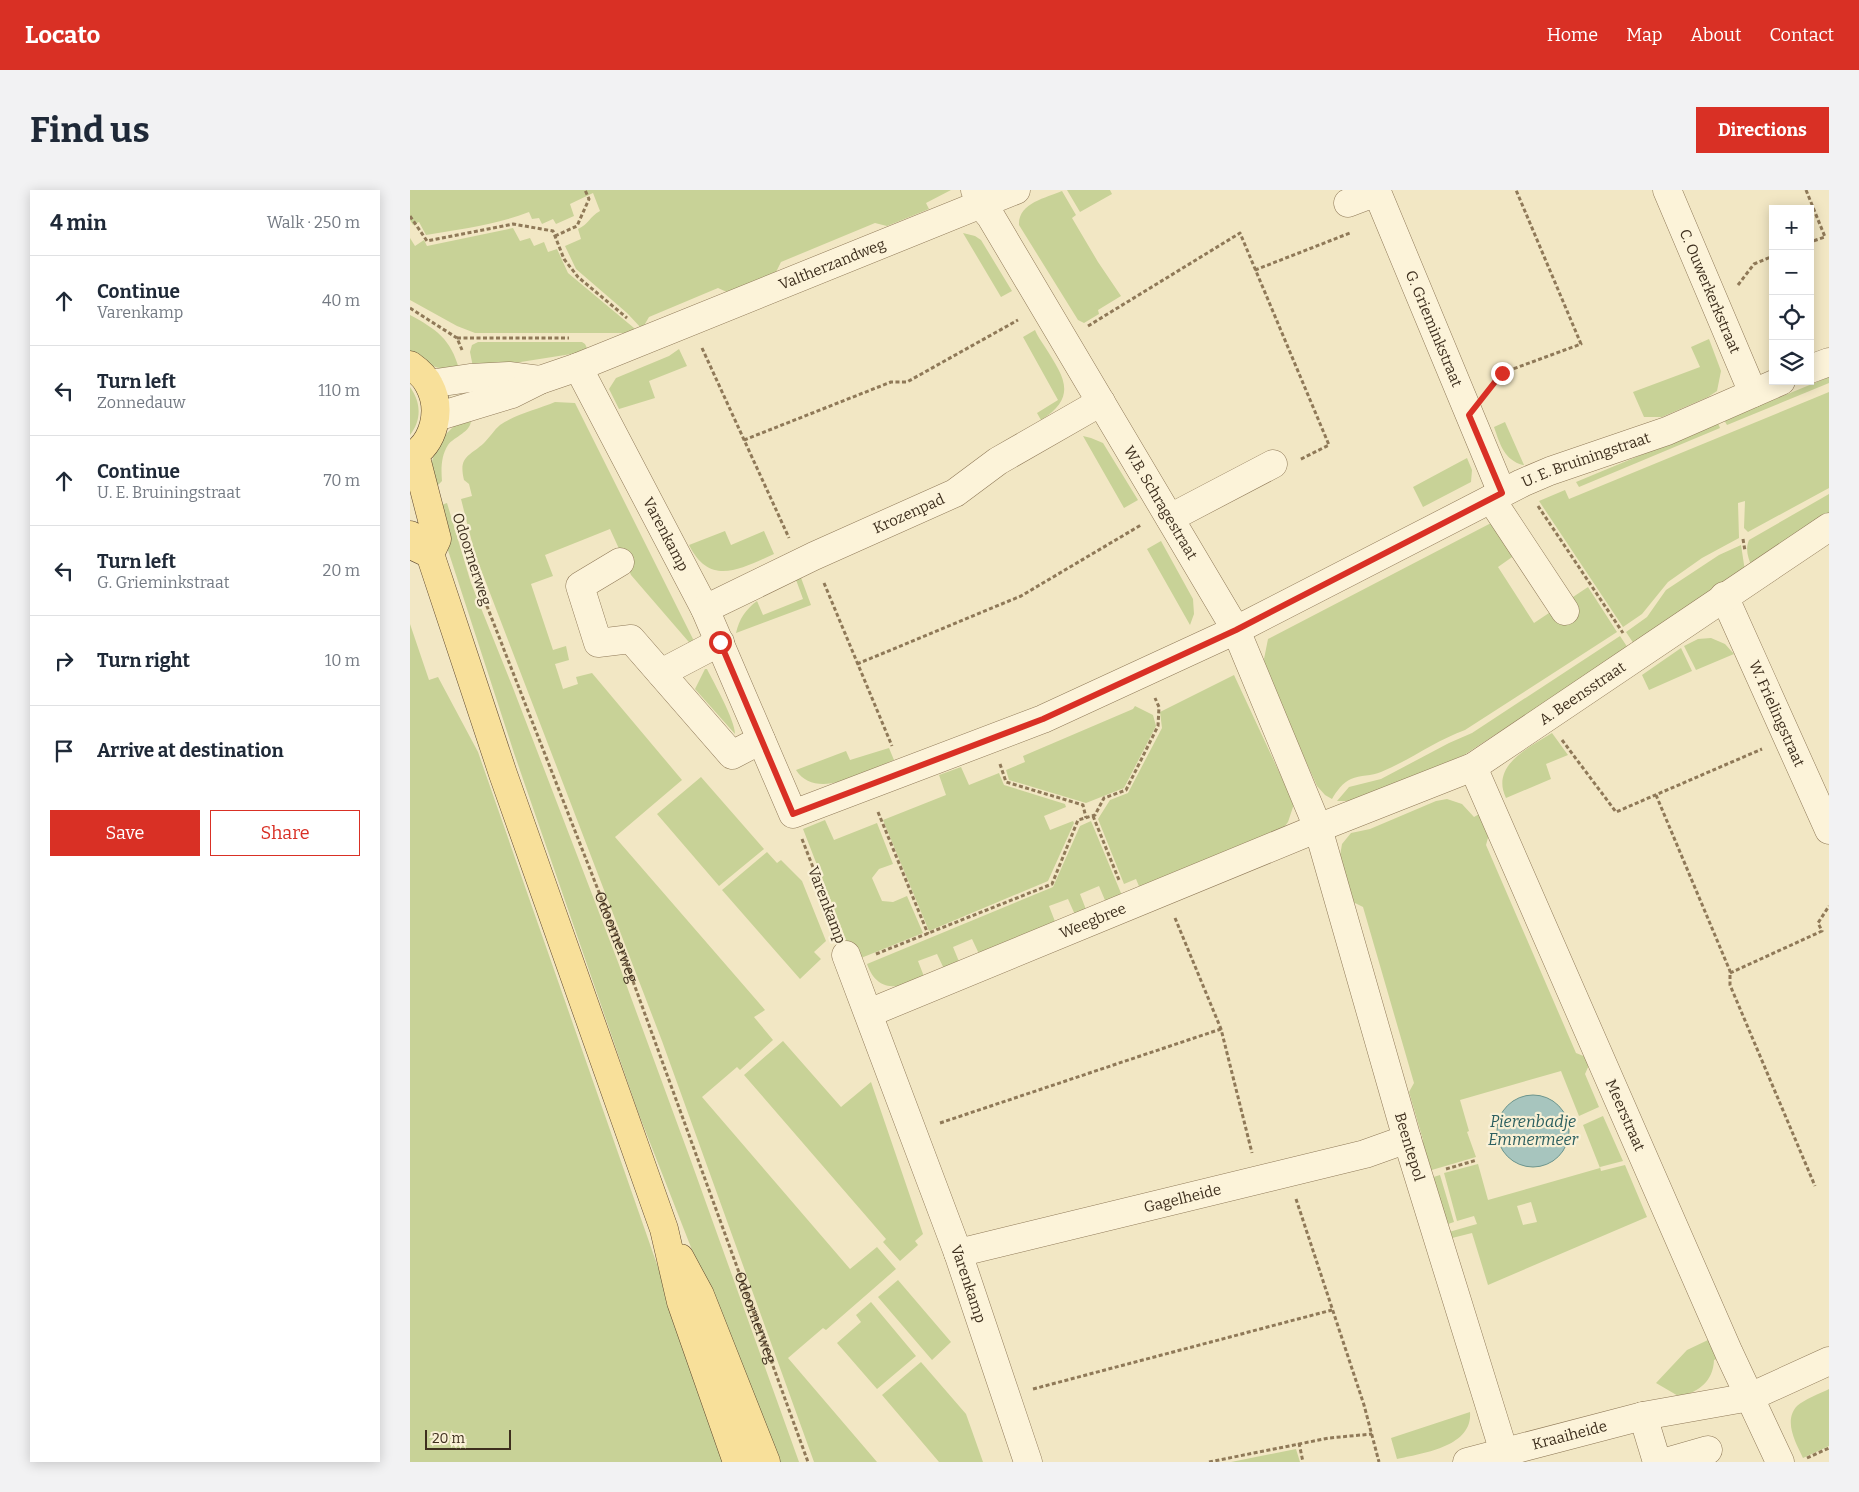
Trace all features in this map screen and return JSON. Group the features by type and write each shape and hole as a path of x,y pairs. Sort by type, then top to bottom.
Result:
{"main road":[{"path":"412,456 425,444 432,431 436,417 435,400 420,375"},
{"name":"Odoornerweg","path":"412,456 437,538 430,554"},
{"path":"410,535 415,547 430,554 503,774 664,1229 681,1302 737,1462"},
{"path":"664,1229 700,1295 766,1462"}],"street":[{"name":"Valtherzandweg","path":"436,417 512,394 540,380 578,368 690,322 978,197 1016,190"},
{"name":"C. Ouwerkerkstraat","path":"1667,190 1753,393"},
{"name":"G. Grieminkstraat","path":"1348,203 1377,192 1469,415 1505,492 1565,611"},
{"name":"W.B. Schragestraat","path":"978,197 1236,630 1318,828"},
{"path":"1814,368 1829,362"},
{"name":"Varenkamp","path":"578,368 705,609 793,814"},
{"name":"Valtherzandweg","path":"420,375 470,378 509,376 540,380"},
{"name":"U. E. Bruiningstraat","path":"793,814 1043,719 1236,630 1505,492 1550,471 1667,431 1772,385"},
{"name":"Krozenpad","path":"705,609 955,493 998,461 1101,402"},
{"path":"1168,514 1273,464"},
{"name":"A. Beensstraat","path":"1318,828 1473,767 1829,527"},
{"path":"620,562 580,586 598,643 631,639 732,755 761,740"},
{"name":"W. Frielingstraat","path":"1724,596 1829,830"},
{"path":"661,673 720,642"},
{"name":"Meerstraat","path":"1473,767 1729,1353 1750,1397 1793,1460"},
{"name":"Weegbree","path":"869,1013 1318,828"},
{"name":"Beentepol","path":"1318,828 1407,1139 1505,1457"},
{"name":"Varenkamp","path":"848,960 958,1253 1028,1462"},
{"name":"Gagelheide","path":"958,1253 1366,1154 1407,1139"},
{"name":"Kraaiheide","path":"1467,1462 1505,1457 1643,1416 1750,1397 1829,1361"},
{"path":"1643,1416 1657,1462"},
{"path":"1666,1462 1708,1450"}],"path":[{"path":"555,236 577,226 590,199 585,190"},
{"path":"1469,415 1502,373 1581,344 1516,190"},
{"path":"1806,190 1812,205"},
{"path":"1814,210 1825,237 1814,241"},
{"path":"410,216 427,241 513,224 553,231 564,259 578,277 637,326 649,339"},
{"path":"1255,270 1388,218"},
{"path":"1064,340 1240,233 1330,445 1277,471 1273,464"},
{"path":"1718,312 1754,264 1769,258"},
{"path":"744,440 891,382 907,382 1044,305"},
{"path":"410,308 457,338 570,338"},
{"path":"690,322 744,440 808,560 857,664 903,772"},
{"path":"1505,492 1638,654"},
{"path":"857,664 1021,596 1168,514"},
{"name":"Odoornerweg","path":"465,542 486,605 622,951 808,1462"},
{"path":"848,960 928,934 1052,884 1078,820 1095,815 1104,798 1126,790 1158,726 1159,707 1143,673"},
{"path":"1546,717 1616,812 1788,738"},
{"path":"991,739 1006,782 1083,805 1086,818"},
{"path":"868,786 928,934"},
{"path":"1656,795 1730,973 1730,986 1815,1186"},
{"name":"Varenkamp","path":"793,814 848,960"},
{"path":"1092,816 1130,906"},
{"path":"1164,892 1221,1029 1258,1180"},
{"path":"1730,973 1822,931 1818,923 1829,906"},
{"path":"913,1132 1221,1029"},
{"path":"1287,1172 1364,1405 1379,1462"},
{"path":"1006,1398 1021,1392 1332,1310"},
{"path":"1209,1462 1329,1438 1372,1434"},
{"path":"1299,1444 1303,1462"},
{"path":"1793,1460 1829,1448"}],"green space":[{"path":"410,190 951,190 926,203 929,209 887,226 875,223 781,262 776,272 729,293 718,288 649,317 642,329 627,313 576,269 565,246 581,239 578,229 600,211 593,193 570,204 574,216 556,224 553,219 542,224 539,218 532,219 529,212 465,229 426,235 419,222 413,225 410,220"},
{"path":"1067,190 1110,190 1112,194 1080,212"},
{"path":"1062,191 1076,215 1072,218 1121,296 1098,310 1099,314 1084,323 1078,320 1019,225 1023,211 1028,206"},
{"path":"513,228 520,241 530,238 534,246 544,242 548,252 557,249 568,273 634,328 635,331 625,333 475,333 457,326 410,300 410,238 415,246 424,240 427,246"},
{"path":"963,233 975,236 981,240 1012,291 1001,297"},
{"path":"410,315 435,330 447,342 459,369 438,368 410,352"},
{"path":"1035,330 1057,367 1064,385 1064,394 1060,403 1041,420 1037,413 1058,400 1023,337"},
{"path":"1709,339 1721,371 1717,391 1708,397 1662,417 1644,417 1633,392 1700,367 1691,347"},
{"path":"478,342 582,342 587,348 584,352 488,367 473,367 470,352 472,345"},
{"path":"679,349 687,366 649,381 655,398 619,409 609,389 616,378 669,356"},
{"path":"1829,377 1829,383 1727,425 1724,420 1809,385 1814,385 1814,383"},
{"path":"410,387 414,393 419,411 417,423 410,435"},
{"path":"1829,392 1829,488 1748,532 1744,528 1745,501 1738,503 1739,538 1702,558 1668,582 1642,614 1623,627 1539,501 1565,490 1569,499"},
{"path":"555,402 575,403 697,647 694,648 631,575 610,529 545,555 553,576 531,584 553,650 566,646 569,660 555,664 563,689 578,684 576,677 592,673 682,780 615,837 765,1010 754,1017 773,1040 740,1070 737,1067 702,1097 850,1269 877,1247 896,1269 826,1330 823,1328 788,1358 877,1462 814,1462 662,1041 475,554 461,499 472,496 469,484 464,480 463,466 466,457 484,443 506,421"},
{"path":"471,419 469,427 448,445 442,463 442,481 435,488 431,465 435,451 442,438 455,425"},
{"path":"1505,422 1524,465 1511,459 1501,445 1494,427"},
{"path":"1718,423 1720,428 1579,487 1576,482"},
{"path":"1083,436 1103,443 1138,500 1124,508"},
{"path":"1467,458 1472,470 1471,482 1423,507 1413,487"},
{"path":"1829,494 1829,516 1752,567 1747,547 1749,540"},
{"path":"447,503 471,583 618,962 799,1462 775,1462 638,1112 514,753 443,535 438,506"},
{"path":"1493,522 1515,555 1498,567 1534,623 1588,587 1617,632 1465,730 1381,772 1348,780 1332,799 1325,795 1317,786 1266,673 1264,659 1268,639"},
{"path":"725,531 731,545 764,531 774,554 738,569 727,571 716,570 706,566 697,558 689,545"},
{"path":"1161,541 1193,599 1194,614 1190,625 1147,549"},
{"path":"1741,545 1745,571 1634,644 1626,632 1647,617 1666,590 1719,555"},
{"path":"800,575 811,605 736,633 744,615 757,601 763,615 803,599 795,577"},
{"path":"410,624 429,680 438,677 478,752 726,1462 410,1462"},
{"path":"1620,636 1628,648 1464,755 1355,801 1337,801 1349,787 1381,779 1472,733"},
{"path":"1711,638 1725,644 1734,654 1696,670 1684,646 1698,639"},
{"path":"1681,648 1692,671 1649,690 1642,675"},
{"path":"705,669 707,669 724,701 732,720 735,734 695,689"},
{"path":"1234,675 1294,804 1288,822 1282,830 1141,891 1136,879 1124,884 1098,819 1110,800 1128,793 1162,728 1160,712"},
{"path":"1135,706 1153,715 1156,726 1124,788 1086,803 1009,780 1006,770 1025,762 1023,756 1133,709"},
{"path":"1552,733 1568,755 1546,764 1551,779 1506,798 1502,786 1503,776 1508,767 1524,751"},
{"path":"889,748 894,760 843,781 829,784 816,783 805,779 796,770 846,751 850,760"},
{"path":"961,767 969,785 999,773 1004,785 1065,804 1066,807 1044,816 1050,830 1073,821 1074,823 1048,881 929,931 883,820 946,795 939,775"},
{"path":"701,777 764,849 719,886 657,814"},
{"path":"1447,799 1462,804 1474,817 1481,813 1489,834 1486,845 1576,1053 1586,1057 1589,1065 1585,1074 1599,1107 1579,1116 1561,1071 1460,1100 1469,1131 1467,1132 1476,1157 1425,1172 1419,1152 1423,1140 1409,1092 1414,1083 1363,907 1353,902 1340,856 1342,844 1351,833 1370,829 1436,801"},
{"path":"825,820 834,840 877,823 893,864 879,869 872,878 882,901 893,902 907,896 923,933 861,958 850,950 803,829"},
{"path":"1091,821 1123,898 1107,905 1099,886 1080,894 1087,912 1076,917 1068,899 1049,906 1056,924 980,956 972,939 953,947 960,964 945,971 937,954 918,961 925,979 916,982 891,986 877,981 867,964 1053,887 1080,826"},
{"path":"767,852 777,863 781,860 802,881 826,941 814,952 821,959 800,979 722,890"},
{"path":"783,1041 841,1107 871,1082 923,1234 915,1241 918,1245 900,1261 883,1242 886,1239 744,1075"},
{"path":"1603,1116 1623,1161 1600,1167 1601,1171 1625,1165 1647,1217 1488,1285 1472,1233 1452,1238 1449,1232 1477,1224 1474,1216 1457,1221 1444,1173 1478,1164 1488,1200 1600,1168 1583,1125","holes":["1531,1202 1537,1222 1523,1225 1517,1206"]},
{"path":"1440,1175 1454,1222 1442,1226 1427,1179"},
{"path":"898,1280 951,1342 932,1360 878,1297"},
{"path":"871,1302 916,1356 877,1389 837,1343 861,1322 856,1315"},
{"path":"1708,1340 1717,1359 1714,1360 1711,1374 1704,1384 1693,1392 1680,1397 1656,1383 1687,1350"},
{"path":"921,1362 966,1414 983,1462 939,1462 882,1395"},
{"path":"1829,1389 1829,1446 1803,1458 1792,1432 1791,1418 1793,1412 1803,1401"},
{"path":"1470,1412 1469,1424 1455,1441 1432,1451 1397,1459 1391,1438"},
{"path":"1296,1449 1300,1462 1231,1462"}],"water":[{"name":"Pierenbadje Emmermeer","path":"1533,1095 1553,1101 1563,1111 1569,1131 1563,1151 1553,1161 1533,1167 1513,1161 1503,1151 1497,1131 1503,1111 1513,1101"}],"route":[{"path":"720,642 793,814 1043,719 1236,630 1502,493 1469,415 1502,373"}]}
